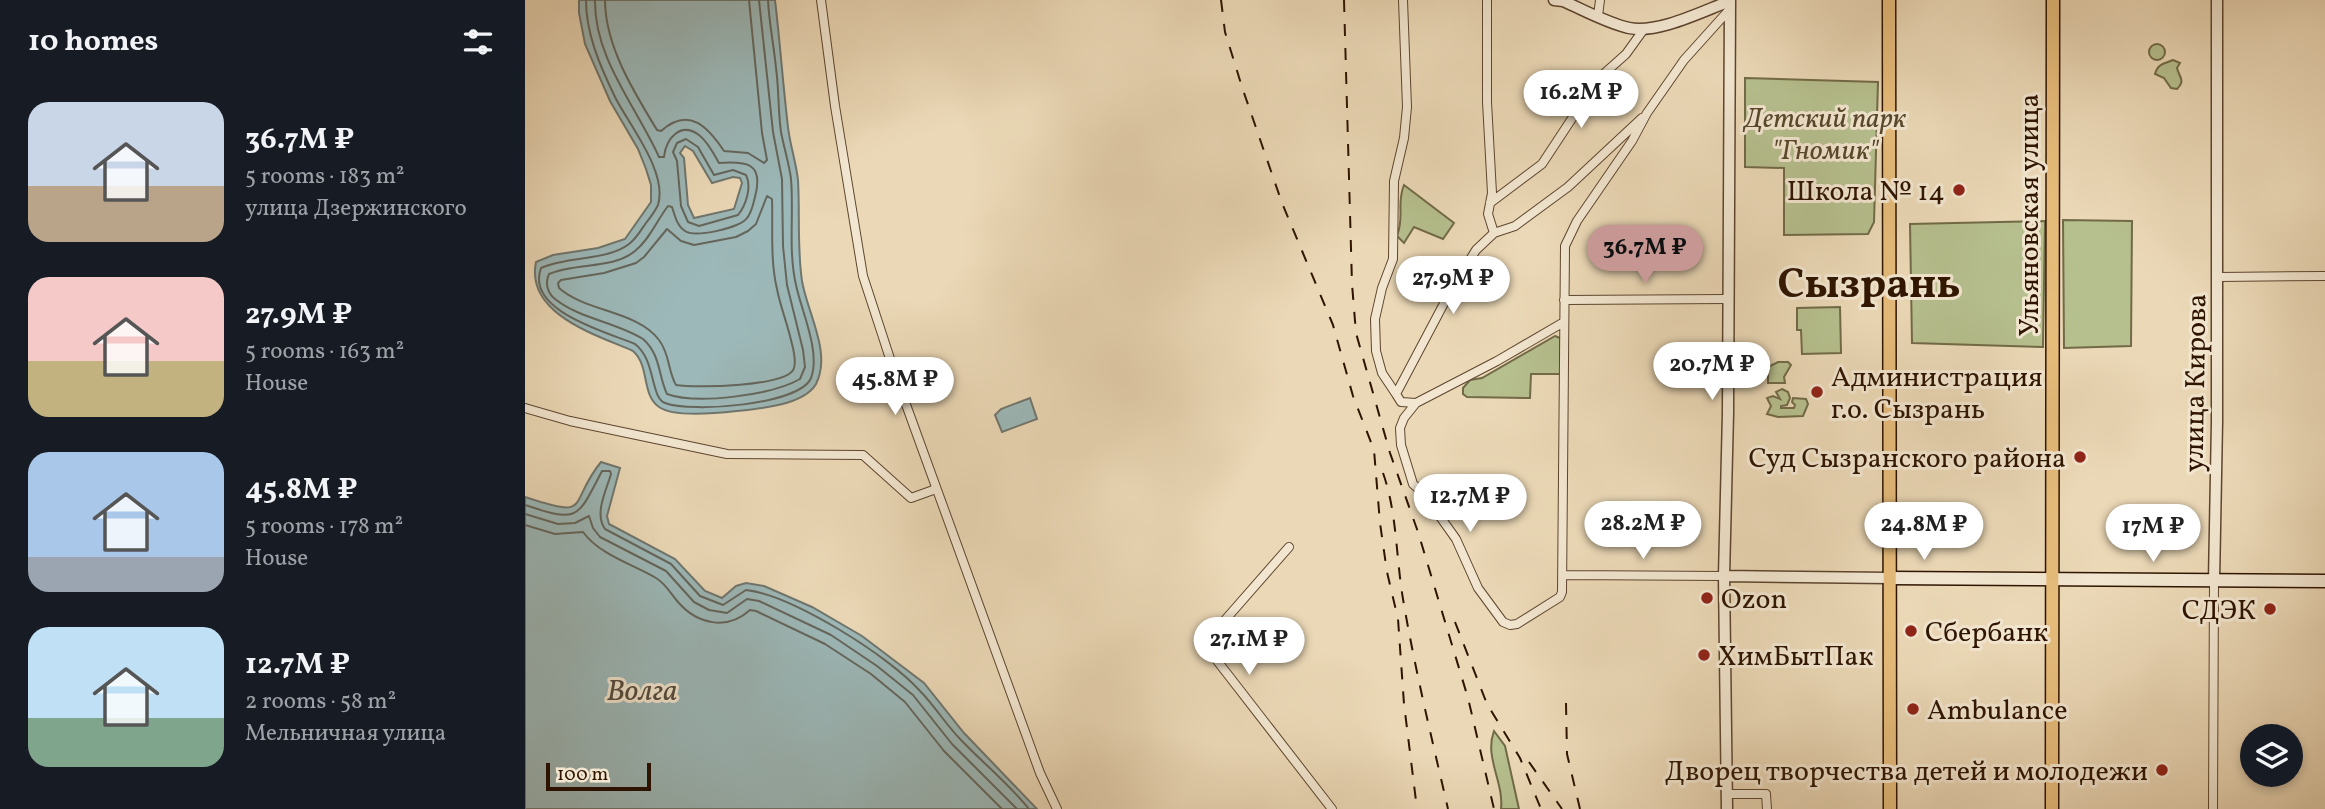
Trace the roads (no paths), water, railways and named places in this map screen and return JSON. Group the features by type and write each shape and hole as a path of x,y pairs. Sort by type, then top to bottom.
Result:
{"main road":[{"path":"1889,0 1890,809"},
{"name":"Ульяновская улица","path":"2052,809 2053,0"},
{"path":"1890,578 2325,581"}],"street":[{"path":"821,0 863,276 936,489 1040,773 1057,809"},
{"path":"1403,0 1407,107 1404,138 1394,181 1393,259 1382,288 1375,319 1376,351 1382,373 1401,402 1416,402"},
{"path":"1487,0 1487,102 1490,142 1488,214 1494,233"},
{"path":"1554,0 1563,1 1630,28 1644,29 1729,4"},
{"path":"1598,16 1600,0"},
{"name":"улица Кирова","path":"2213,809 2218,277 2217,0"},
{"path":"1564,321 1497,361 1416,402 1403,418 1400,428 1406,466 1413,484 1424,494 1457,539 1478,588 1503,622 1510,625 1517,624 1560,597 1563,575 1565,246 1577,221 1632,141 1647,113 1684,60 1729,4"},
{"path":"1727,809 1724,576 1728,413 1729,4"},
{"path":"1490,202 1542,164 1598,79 1626,54 1644,29"},
{"path":"1396,394 1450,292 1476,250 1494,233 1515,226 1568,187 1647,113"},
{"path":"2218,277 2325,275"},
{"path":"1564,300 1727,299"},
{"path":"525,408 570,421 727,454 863,455 911,498 936,489"},
{"path":"1289,547 1219,628 1210,644 1215,657 1332,809"},
{"path":"1563,575 1890,578"},
{"path":"1727,794 1766,794 1767,809"}],"water":[{"path":"579,0 775,0 788,127 798,180 802,281 817,332 821,359 816,384 802,397 769,407 729,412 686,414 666,410 653,401 642,364 633,351 568,321 542,296 536,280 536,262 553,255 598,248 625,239 651,202 651,185 646,169 638,149 610,101 585,44","holes":["685,146 693,151 712,183 733,177 740,178 742,183 734,209 694,218 688,205 684,158 680,153"]},
{"path":"1030,398 1037,419 1002,432 995,415 1001,409"},
{"name":"Волга","path":"601,462 620,468 607,516 609,524 675,559 705,591 722,598 736,586 746,583 764,586 812,607 862,636 924,683 964,733 1037,809 525,809 525,497 546,504 570,507 576,504"}],"railway":[{"path":"1221,0 1225,32 1243,90 1282,203 1333,325 1353,396 1374,450 1380,523 1387,572 1398,619 1404,704 1417,809"},
{"path":"1344,0 1352,284 1356,333 1390,453 1418,532 1468,698 1494,809"},
{"path":"1383,473 1394,519 1408,626 1448,809"},
{"path":"1455,622 1487,704 1520,758 1541,809"},
{"path":"1566,703 1567,754 1580,809"},
{"path":"1529,762 1562,809"}],"place":[{"name":"Школа № 14","path":"1959,190"},
{"name":"Администрация г.о. Сызрань","path":"1817,392"},
{"name":"Суд Сызранского района","path":"2080,457"},
{"name":"Ozon","path":"1707,598"},
{"name":"СДЭК","path":"2270,609"},
{"name":"Сбербанк","path":"1911,631"},
{"name":"ХимБытПак","path":"1704,655"},
{"name":"Ambulance","path":"1913,709"},
{"name":"Дворец творчества детей и молодежи","path":"2162,770"}],"district":[{"name":"Сызрань","path":"1869,282"}],"park label":[{"name":"Детский парк \"Гномик\"","path":"1825,133"}]}
